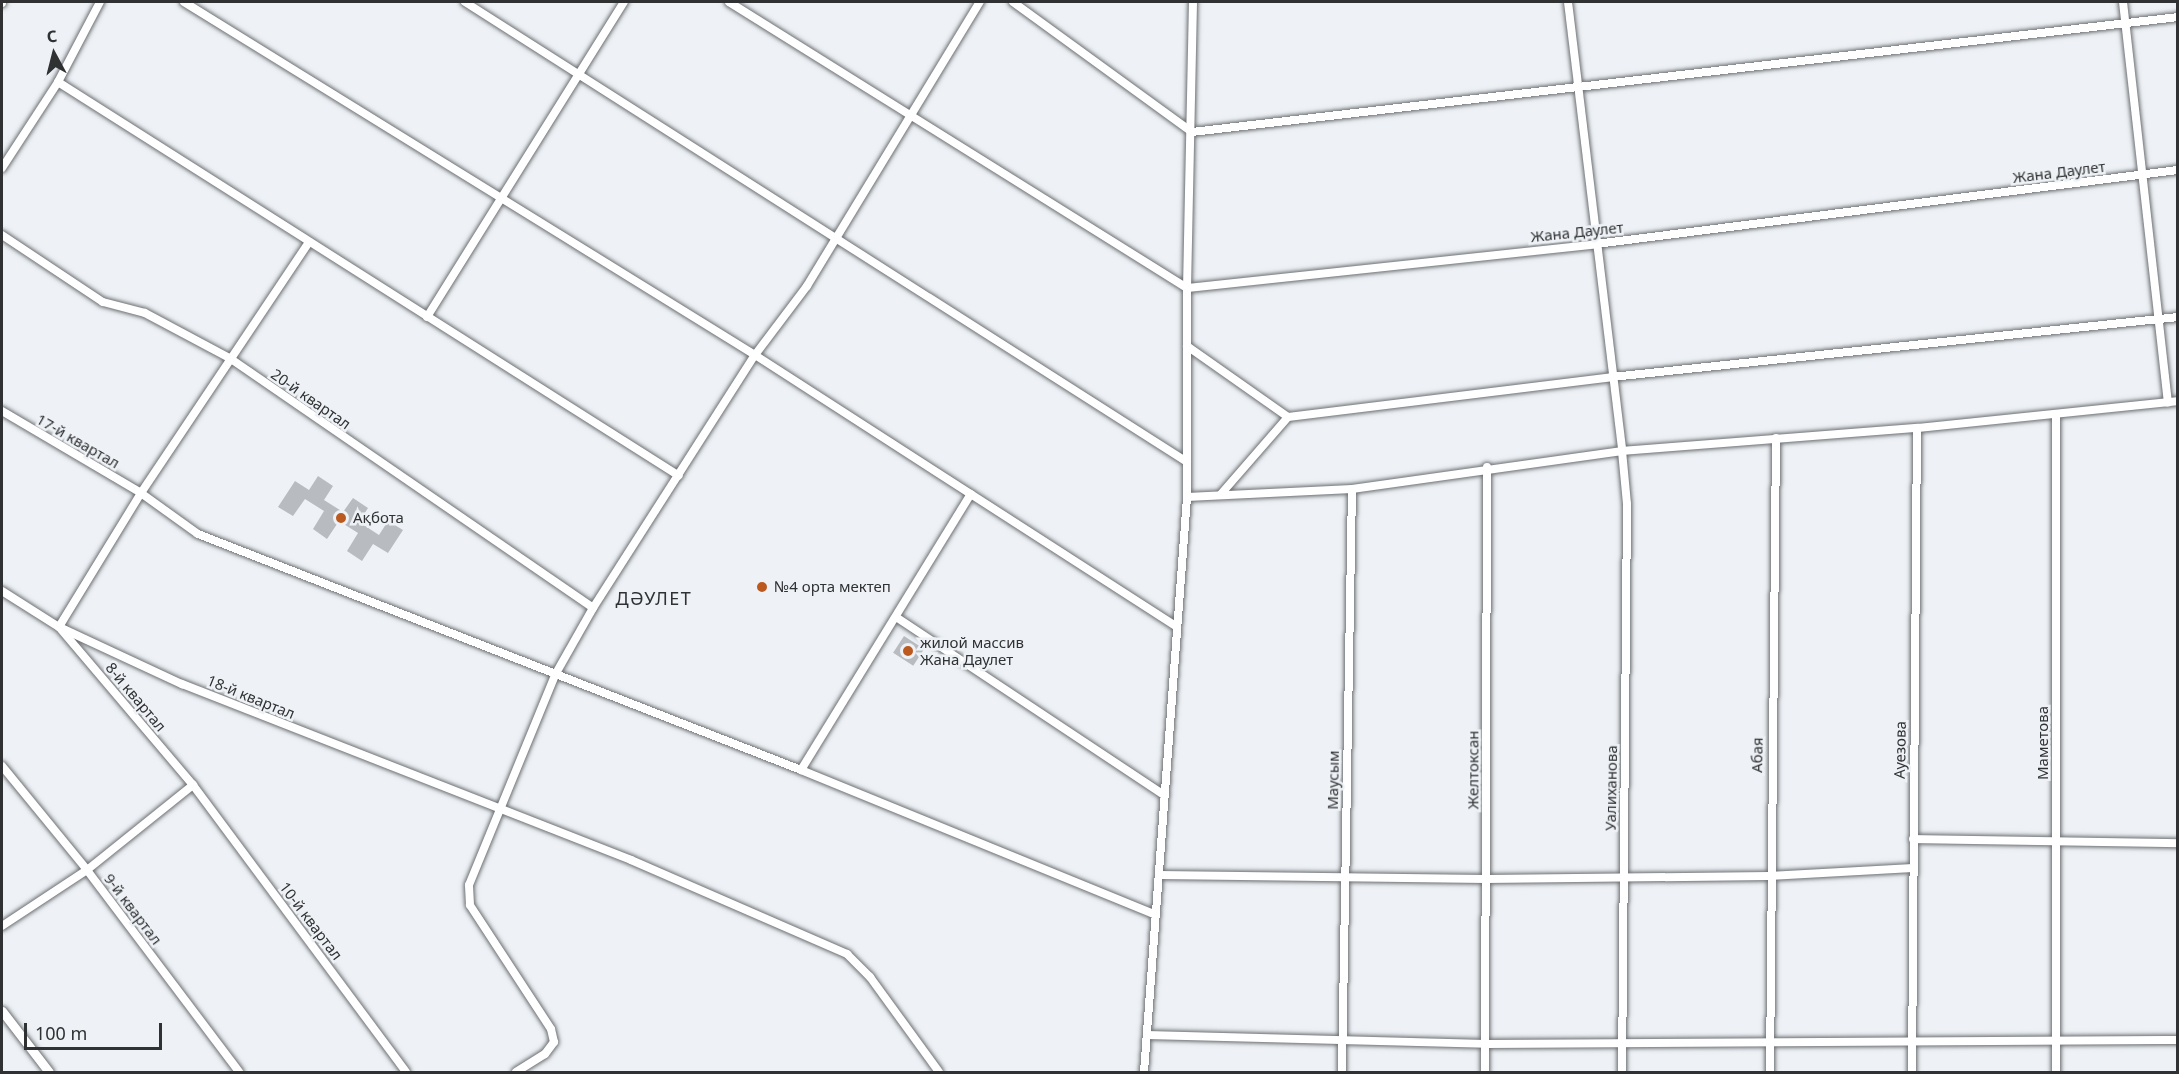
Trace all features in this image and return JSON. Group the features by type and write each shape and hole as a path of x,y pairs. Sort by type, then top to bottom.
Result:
{"street":[{"path":"2,168 58,82 100,2"},
{"path":"184,2 754,355 1177,627"},
{"path":"465,2 1187,462"},
{"path":"428,317 624,2"},
{"path":"729,2 909,118 1187,288"},
{"path":"516,1072 545,1054 554,1042 551,1029 470,904 469,885 555,675 592,608 679,476 754,355 837,238 980,2"},
{"path":"1013,2 1192,132 1578,85 2178,17"},
{"path":"1144,1072 1187,497 1187,288 1193,2"},
{"name":"Уалиханова","path":"1568,2 1627,504 1622,1072"},
{"path":"2123,2 2168,402"},
{"path":"58,82 679,476"},
{"name":"Жана Даулет","path":"1187,288 1596,244 2178,170"},
{"name":"20-й квартал","path":"2,235 103,302 146,313 231,359 592,608"},
{"path":"59,627 141,493 309,242"},
{"path":"1221,494 1288,417 1612,377 2178,317"},
{"path":"1187,346 1288,417"},
{"path":"1187,497 1352,489 1487,467 1622,451 1917,428 2178,401"},
{"name":"17-й квартал","path":"2,411 141,493 198,534 801,770 1156,915"},
{"name":"Маметова","path":"2056,414 2056,1072"},
{"name":"Ауезова","path":"1912,1072 1917,428"},
{"name":"Абая","path":"1770,1072 1769,876 1776,438"},
{"name":"Желтоксан","path":"1485,1072 1487,467"},
{"name":"Маусым","path":"1342,1072 1352,489"},
{"path":"801,770 971,494"},
{"name":"18-й квартал","path":"2,591 59,627 182,684 498,811 630,860 847,954 870,976 939,1072"},
{"path":"896,617 1164,795"},
{"name":"8-й квартал","path":"59,627 193,785"},
{"name":"9-й квартал","path":"2,766 87,870 239,1072"},
{"path":"2,926 87,870 193,785"},
{"name":"10-й квартал","path":"193,785 406,1072"},
{"path":"1913,838 2056,838 2178,843"},
{"path":"1158,875 1486,879 1769,876 1913,868"},
{"path":"2,1011 49,1072"},
{"path":"1147,1035 1486,1044 2178,1040"}],"building":[{"name":"Ақбота","path":"318,476 333,486 324,500 343,512 353,498 368,508 359,522 379,535 388,521 403,530 388,553 373,544 362,561 347,551 358,533 339,521 327,539 313,529 324,511 305,499 293,516 278,507 295,481 309,490"},
{"name":"жилой массив Жана Даулет","path":"904,636 924,649 913,666 893,653"}],"place":[{"name":"Ақбота","path":"341,518"},
{"name":"№4 орта мектеп","path":"762,587"},
{"name":"жилой массив Жана Даулет","path":"908,651"}],"district":[{"name":"ДӘУЛЕТ","path":"654,598"}]}
